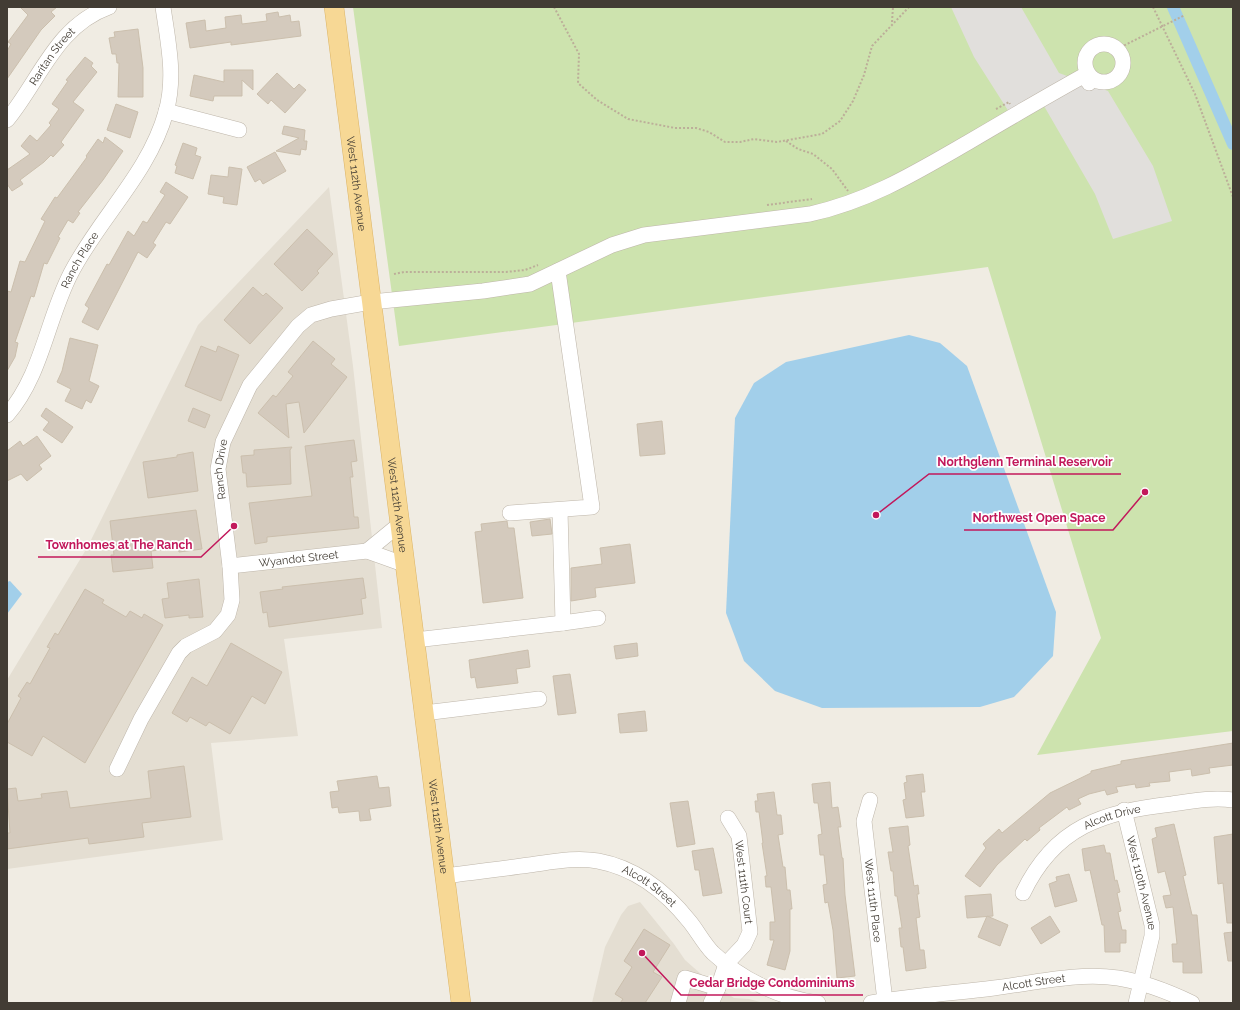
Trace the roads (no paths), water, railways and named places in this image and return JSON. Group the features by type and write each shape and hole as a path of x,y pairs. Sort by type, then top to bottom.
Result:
{"main road":[{"name":"West 112th Avenue","path":"334,7 461,1003"}],"street":[{"name":"Raritan Street","path":"7,120 44,64 68,33 109,7"},
{"name":"Ranch Place","path":"7,415 25,390 71,273 87,245 144,162 155,143 166,111 171,72 163,7"},
{"path":"1102,44 1112,46 1117,49 1123,63 1122,68 1116,77 1106,81 1101,81 1092,77 1087,77 1085,62 1086,57 1092,48 1102,44"},
{"name":"Ranch Drive","path":"117,769 141,718 179,653 186,646 215,631 228,615 233,592 218,469 223,442 250,385 293,332 311,315 331,309 371,302 483,291 530,284 612,245 644,235 810,214 836,208 877,193 915,174 1016,115 1087,77"},
{"path":"166,111 239,130"},
{"path":"510,513 592,507 558,271"},
{"path":"560,510 563,623"},
{"path":"367,551 400,524"},
{"name":"Wyandot Street","path":"230,566 367,551 406,565"},
{"path":"415,640 598,618"},
{"path":"424,714 539,699"},
{"name":"Alcott Drive","path":"1023,893 1032,872 1051,850 1063,839 1081,827 1102,817 1124,810 1211,799 1233,800"},
{"name":"West 111th Place","path":"870,800 864,821 878,1002"},
{"name":"West 110th Avenue","path":"1124,810 1152,925 1152,936 1136,1003"},
{"name":"West 111th Court","path":"726,964 748,938 750,927 739,836 728,818"},
{"name":"Alcott Street","path":"445,876 583,859 600,862 644,879 667,895 712,952 739,974 794,1000 818,1003"},
{"path":"711,1003 726,964"},
{"path":"678,1003 685,978 718,988"},
{"name":"Alcott Street","path":"878,1002 960,998 1069,978 1117,978 1140,983 1172,994 1192,1003"}],"water":[{"path":"909,335 940,343 967,366 1056,612 1053,656 1014,697 980,707 822,708 775,691 744,661 726,613 735,418 754,383 786,362"},
{"path":"10,581 22,594 7,614 7,582"}],"waterway":[{"path":"1173,7 1233,144"}],"place":[{"name":"Northwest Open Space","path":"1145,492"},
{"name":"Northglenn Terminal Reservoir","path":"876,515"},
{"name":"Townhomes at The Ranch","path":"234,526"},
{"name":"Cedar Bridge Condominiums","path":"642,953"}]}
